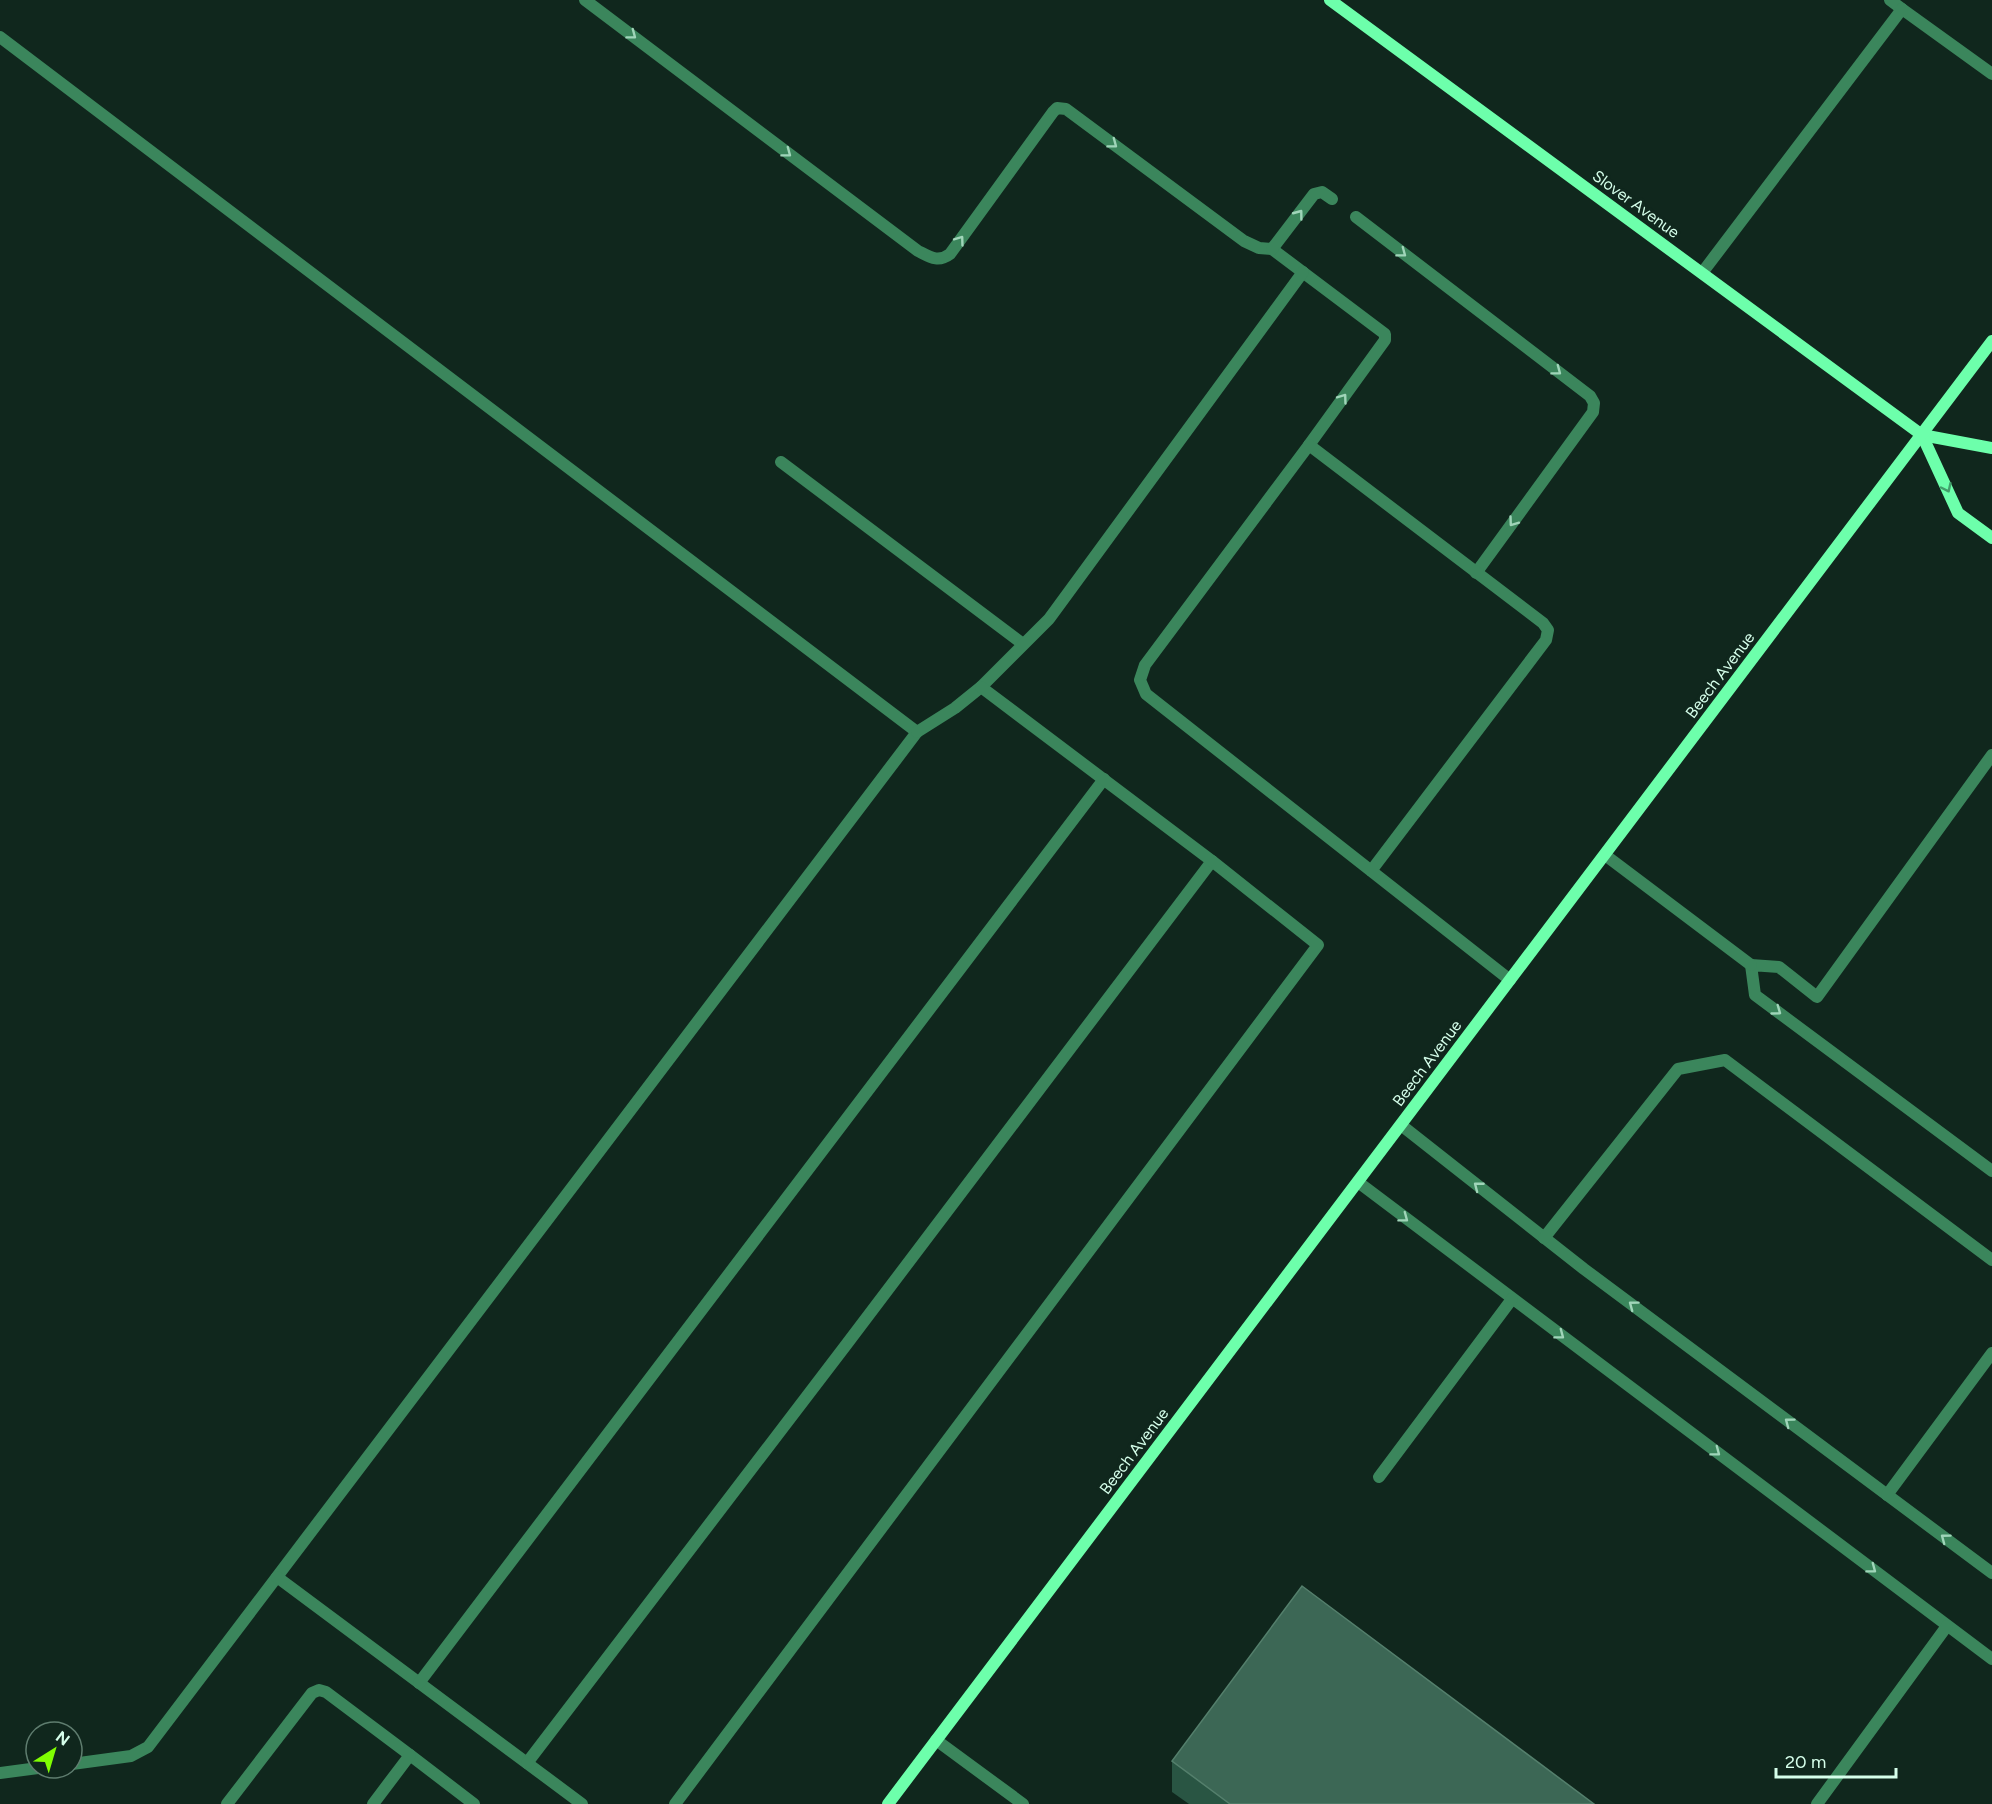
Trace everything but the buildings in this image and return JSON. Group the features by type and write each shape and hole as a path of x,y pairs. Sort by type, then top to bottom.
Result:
{"main road":[{"name":"Slover Avenue","path":"1330,0 1922,435 1992,448"},
{"name":"Beech Avenue","path":"888,1804 1992,341"},
{"name":"Slover Avenue","path":"1922,435 1958,513 1992,538"}],"lane":[{"path":"585,0 918,251 936,260 943,259 950,254 1057,108 1066,109 1244,241 1259,248 1272,249 1385,334 1385,340 1309,445 1145,665 1140,680 1146,694 1510,980"},
{"path":"1890,0 1992,74"},
{"path":"1702,273 1902,9"},
{"path":"0,37 917,732"},
{"path":"1272,249 1314,194 1322,192 1332,199"},
{"path":"1356,217 1590,396 1594,403 1593,412 1476,573"},
{"path":"84,1762 131,1756 148,1747 917,732 955,708 981,687 1049,619 1302,272"},
{"path":"1309,445 1548,630 1546,640 1371,871"},
{"path":"781,462 1023,644"},
{"path":"675,1804 1318,945 1212,861 981,687"},
{"path":"1605,855 1751,965 1779,968 1817,997 1992,755"},
{"path":"419,1683 1104,779"},
{"path":"526,1763 1212,861"},
{"path":"1751,965 1755,995 1992,1171"},
{"path":"1544,1238 1678,1069 1725,1059 1992,1260"},
{"path":"1401,1125 1544,1238 1887,1495 1990,1569"},
{"path":"1358,1182 1992,1659"},
{"path":"1379,1477 1512,1299"},
{"path":"1887,1495 1992,1353"},
{"path":"277,1577 582,1804"},
{"path":"1817,1804 1947,1626"},
{"path":"227,1804 312,1693 319,1690 326,1692 474,1804"},
{"path":"936,1740 1023,1804"},
{"path":"373,1804 410,1755"},
{"path":"0,1773 24,1770"}]}
